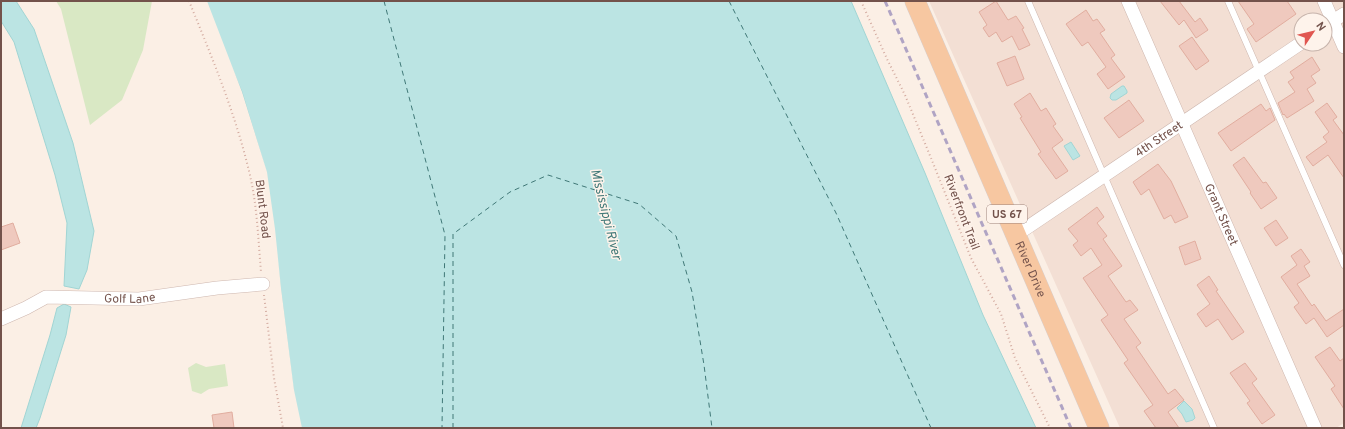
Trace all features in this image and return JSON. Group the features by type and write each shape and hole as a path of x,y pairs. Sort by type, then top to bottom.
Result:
{"main road":[{"name":"River Drive","path":"915,1 1099,428"}],"street":[{"name":"Grant Street","path":"1128,1 1315,428"},
{"path":"1324,1 1326,12"},
{"path":"1333,21 1344,14"},
{"path":"1333,30 1344,47"},
{"name":"4th Street","path":"1016,235 1293,48"},
{"name":"Golf Lane","path":"1,319 46,297 138,299 217,288 263,284"}],"lane":[{"path":"1028,1 1214,428"},
{"path":"1228,1 1344,265"}],"path":[{"name":"Blunt Road","path":"189,1 217,71 239,133 248,167 253,192 274,378 283,428"},
{"name":"Riverfront Trail","path":"861,1 910,109 971,258 1001,314 1015,358 1050,428"}],"shaded area":[{"path":"929,1 1344,1 1344,423 1336,428 1120,428"}],"green space":[{"path":"56,1 152,1 143,50 122,100 90,125 61,9"},
{"path":"196,363 206,367 225,364 228,386 209,389 201,394 192,391 188,368"}],"water":[{"path":"1,1 16,1 34,29 73,143 94,231 87,270 79,289 64,286 67,223 55,175 14,42 1,21"},
{"name":"Mississippi River","path":"203,1 851,1 925,173 983,315 1036,428 298,428 266,172 242,92"},
{"path":"1124,86 1127,93 1116,100 1112,100 1110,98 1111,94"},
{"path":"1071,142 1080,156 1073,160 1064,146"},
{"path":"64,304 71,307 66,335 40,418 36,428 21,428 57,308"},
{"path":"1184,401 1192,409 1195,418 1186,422 1177,408"}],"pier":[{"path":"201,1 207,1 242,92 267,172 294,390 302,428 296,428 287,385 275,287 264,172 240,93"}],"building":[{"path":"996,1 1008,20 1016,16 1024,28 1022,29 1030,45 1019,50 1012,36 1002,42 996,32 989,37 983,28 987,25 979,12"},
{"path":"1160,1 1179,1 1195,22 1200,18 1208,30 1196,38 1184,20 1179,25"},
{"path":"1238,1 1287,1 1295,12 1293,12 1293,16 1256,42 1247,29 1254,24"},
{"path":"1086,10 1093,21 1097,19 1105,30 1100,33 1115,55 1111,58 1125,77 1108,89 1097,74 1106,67 1088,42 1082,46 1066,24"},
{"path":"1192,37 1209,61 1196,70 1179,46"},
{"path":"1015,56 1024,79 1007,86 997,63"},
{"path":"1312,57 1320,70 1311,76 1316,83 1307,89 1314,101 1287,118 1284,114 1283,115 1278,103 1295,92 1288,82 1294,78 1290,72"},
{"path":"1030,93 1041,111 1046,108 1056,124 1053,126 1063,140 1052,148 1068,171 1056,179 1038,154 1041,152 1020,118 1022,117 1014,104"},
{"path":"1129,100 1144,121 1119,138 1104,118"},
{"path":"1327,103 1337,117 1333,120 1344,135 1344,178 1328,155 1313,166 1306,157 1327,142 1323,137 1329,132 1315,112"},
{"path":"1261,104 1266,111 1270,108 1275,120 1231,151 1218,133"},
{"path":"1244,157 1263,183 1266,182 1277,198 1261,209 1233,165"},
{"path":"1158,164 1171,181 1188,217 1175,223 1171,215 1164,219 1149,189 1141,195 1133,182"},
{"path":"1097,207 1104,217 1097,223 1107,236 1103,239 1122,266 1108,276 1126,302 1130,300 1138,310 1124,319 1141,343 1136,347 1168,394 1175,389 1184,400 1168,412 1179,428 1156,428 1144,411 1153,405 1124,363 1128,360 1101,320 1108,315 1083,278 1102,265 1091,248 1081,256 1073,245 1078,241 1068,229"},
{"path":"1276,220 1288,238 1276,246 1264,228"},
{"path":"13,223 20,243 1,250 1,227"},
{"path":"1195,241 1201,259 1185,265 1179,247"},
{"path":"1301,249 1310,262 1304,266 1310,276 1297,284 1312,306 1314,304 1326,321 1344,309 1344,325 1327,337 1314,318 1306,324 1294,307 1299,303 1281,277 1297,265 1291,256"},
{"path":"1209,276 1218,290 1216,291 1244,332 1232,340 1218,319 1206,327 1197,314 1210,304 1197,285"},
{"path":"1330,347 1340,361 1344,358 1344,409 1331,389 1335,386 1315,357"},
{"path":"1245,363 1257,379 1252,383 1275,415 1262,424 1247,403 1250,401 1230,373"},
{"path":"232,412 234,428 214,428 212,415"}],"ferry route":[{"path":"384,1 445,235 442,428"},
{"path":"729,1 836,213 931,428"},
{"path":"453,428 453,234 510,192 548,175 639,204 676,236 692,292 704,365 712,428"}],"railway":[{"path":"885,1 1071,428"}]}
